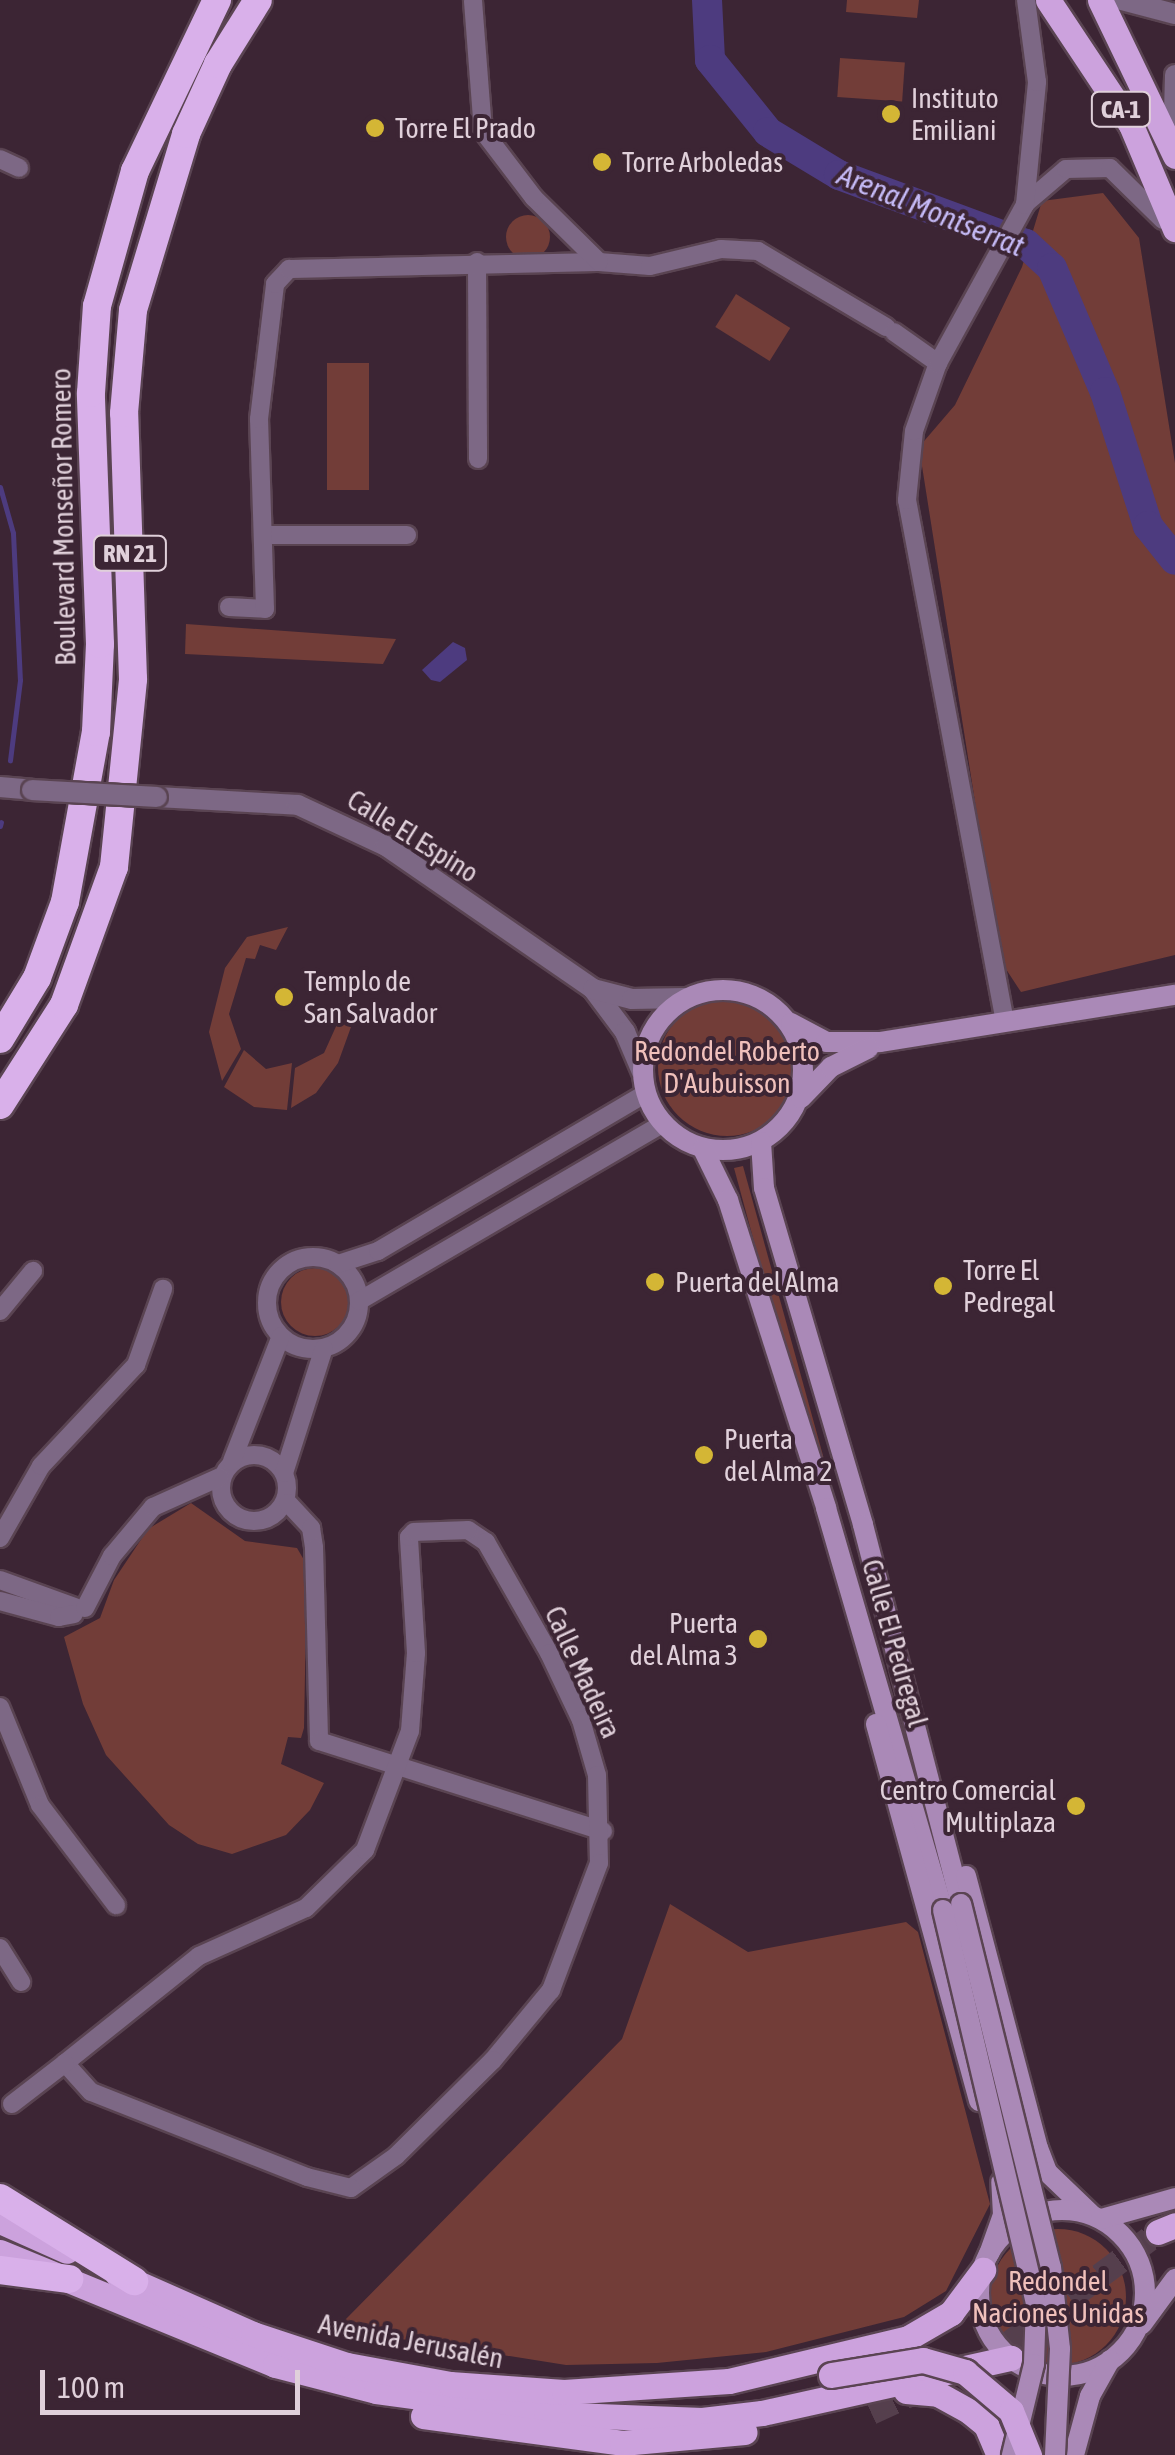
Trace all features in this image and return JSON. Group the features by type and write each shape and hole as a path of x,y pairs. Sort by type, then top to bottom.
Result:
{"highway":[{"name":"Boulevard Monseñor Romero","path":"0,1039 37,978 65,902 96,732 100,644 91,392 98,306 135,171 170,86 217,0"},
{"name":"RN 21","path":"0,1105 64,1005 114,867 133,679 124,412 132,310 186,134 218,64 258,0"},
{"path":"0,2198 134,2281"},
{"path":"0,2270 69,2279"}],"main road":[{"name":"CA-1","path":"1048,0 1131,125 1175,232"},
{"name":"CA-1","path":"1100,0 1174,153"},
{"path":"880,1042 831,1067 761,1142 728,1152 703,1150 662,1124 645,1094 642,1072 654,1029 685,998 739,992 826,1042 880,1042 1175,996"},
{"path":"785,1018 803,1060 795,1107"},
{"name":"Calle El Pedregal","path":"761,1142 764,1188 915,1728 1036,2303 1034,2364 1006,2455"},
{"name":"Calle El Pedregal","path":"703,1150 728,1200 952,1907 1051,2268 1060,2349 1055,2455"},
{"path":"826,1508 853,1638 1001,2184 1003,2215 986,2262 984,2319 1021,2364 1075,2375 1110,2360"},
{"path":"915,1728 980,1918 1047,2172 1125,2238 1142,2272 1143,2310 1132,2338"},
{"path":"986,2262 1008,2230 1035,2214 1096,2217 1175,2198"},
{"name":"Avenida Jerusalén","path":"0,2221 253,2334 348,2364 450,2384 564,2392 729,2381 908,2338 951,2313 986,2262"},
{"name":"Avenida Jerusalén","path":"0,2252 234,2351 376,2391 586,2417 702,2420 866,2404 1021,2364"},
{"path":"1074,2455 1090,2396 1110,2360 1132,2338 1175,2279"},
{"path":"564,2392 710,2398 909,2360 966,2372 1011,2412 1029,2455"},
{"path":"1006,2455 1021,2364"},
{"path":"866,2404 938,2394 986,2425 1006,2455"}],"street":[{"path":"472,0 483,131 534,198 599,262"},
{"path":"1005,1022 907,500 914,431 938,363 1000,259 1021,213 1037,82 1026,0"},
{"path":"1122,0 1175,14"},
{"path":"1174,153 1175,75"},
{"path":"0,159 19,168"},
{"path":"1021,213 1066,169 1110,168 1175,232"},
{"path":"229,607 265,609 266,535 259,419 275,284 302,265 599,262 650,266 721,249 758,251 890,329 938,363"},
{"path":"476,262 478,458"},
{"path":"266,535 407,535"},
{"name":"Calle El Espino","path":"0,787 270,801 319,811 386,846 593,989 625,1032 642,1072"},
{"name":"Calle El Espino","path":"593,989 632,999 685,998"},
{"path":"645,1094 378,1251 338,1264 296,1260 274,1279 267,1309 281,1336 309,1349 324,1348 352,1327 359,1301 662,1124"},
{"path":"338,1264 359,1301"},
{"path":"0,1310 33,1271"},
{"path":"0,1538 40,1466 136,1364 163,1289"},
{"path":"0,1601 59,1617 78,1610 112,1556 153,1507 220,1477 232,1461 281,1336"},
{"path":"284,1473 324,1348"},
{"path":"220,1477 226,1506 244,1516 276,1516 288,1503 291,1487 284,1473 260,1458 232,1461"},
{"path":"288,1503 312,1528 315,1734 324,1746 603,1831"},
{"name":"Calle Madeira","path":"65,2063 100,2097 308,2178 350,2188 396,2156 531,2018 569,1955 603,1831 597,1775 567,1688 486,1542 461,1528 410,1538 416,1653 399,1770"},
{"path":"0,1580 78,1610"},
{"path":"0,1708 40,1806 116,1904"},
{"path":"12,2104 200,1956 289,1918 326,1892 364,1850 399,1770"},
{"path":"0,1948 21,1982"}],"green space":[{"path":"847,0 919,0 917,18 846,12"},
{"path":"840,58 905,63 902,101 837,97"},
{"path":"1103,193 1139,238 1175,463 1175,955 1021,992 1000,960 919,447 955,405 1022,267 1042,201"},
{"path":"528,215 543,222 550,237 543,252 528,259 513,252 506,237 513,222"},
{"path":"736,294 790,328 770,361 715,327"},
{"path":"327,363 369,363 369,490 327,490"},
{"path":"186,624 396,639 383,664 185,654"},
{"path":"288,927 276,950 260,945 255,959 246,958 229,1014 241,1049 222,1081 209,1032 225,968 247,937"},
{"name":"Redondel Roberto D'Aubuisson","path":"727,998 753,1003 776,1018 791,1041 796,1067 791,1093 776,1116 753,1131 727,1136 701,1131 678,1116 663,1093 658,1067 663,1041 678,1018 701,1003"},
{"path":"338,1022 351,1027 338,1063 316,1093 291,1108 295,1068 324,1053"},
{"path":"244,1050 266,1069 292,1063 287,1110 254,1107 224,1087"},
{"path":"743,1166 1026,2190 1013,2195 734,1168"},
{"path":"315,1268 328,1270 339,1278 347,1289 347,1315 339,1326 328,1334 315,1336 302,1334 291,1326 283,1315 281,1302 283,1289 291,1278 302,1270"},
{"path":"191,1503 245,1541 297,1548 307,1565 304,1728 301,1738 288,1737 281,1764 324,1783 310,1810 286,1835 232,1854 198,1844 169,1825 106,1755 83,1704 64,1637 100,1618 114,1580 148,1529"},
{"path":"670,1904 748,1952 906,1922 918,1932 990,2204 946,2291 904,2317 766,2352 657,2363 566,2365 344,2330 344,2321 622,2039"},
{"name":"Redondel Naciones Unidas","path":"1058,2229 1084,2235 1106,2249 1120,2271 1126,2297 1120,2323 1106,2345 1084,2359 1058,2365 1032,2359 1010,2345 996,2323 990,2297 996,2271 1010,2249 1032,2235"}],"shaded area":[{"path":"453,642 465,648 467,660 440,682 431,680 422,670"}],"waterway":[{"name":"Arenal Montserrat","path":"707,0 710,60 768,132 839,175 1026,244 1052,268 1105,392 1148,526 1175,560"},
{"path":"0,487 13,533 20,680 10,760"},
{"path":"0,826 1,822"}],"tunnel":[{"path":"981,2364 1158,2232"},
{"path":"871,2412 925,2387"}],"place":[{"name":"Instituto Emiliani","path":"891,114"},
{"name":"Torre El Prado","path":"375,128"},
{"name":"Torre Arboledas","path":"602,162"},
{"name":"Templo de San Salvador","path":"284,997"},
{"name":"Puerta del Alma","path":"655,1282"},
{"name":"Torre El Pedregal","path":"943,1286"},
{"name":"Puerta del Alma 2","path":"704,1455"},
{"name":"Puerta del Alma 3","path":"758,1639"},
{"name":"Centro Comercial Multiplaza","path":"1076,1806"}]}
